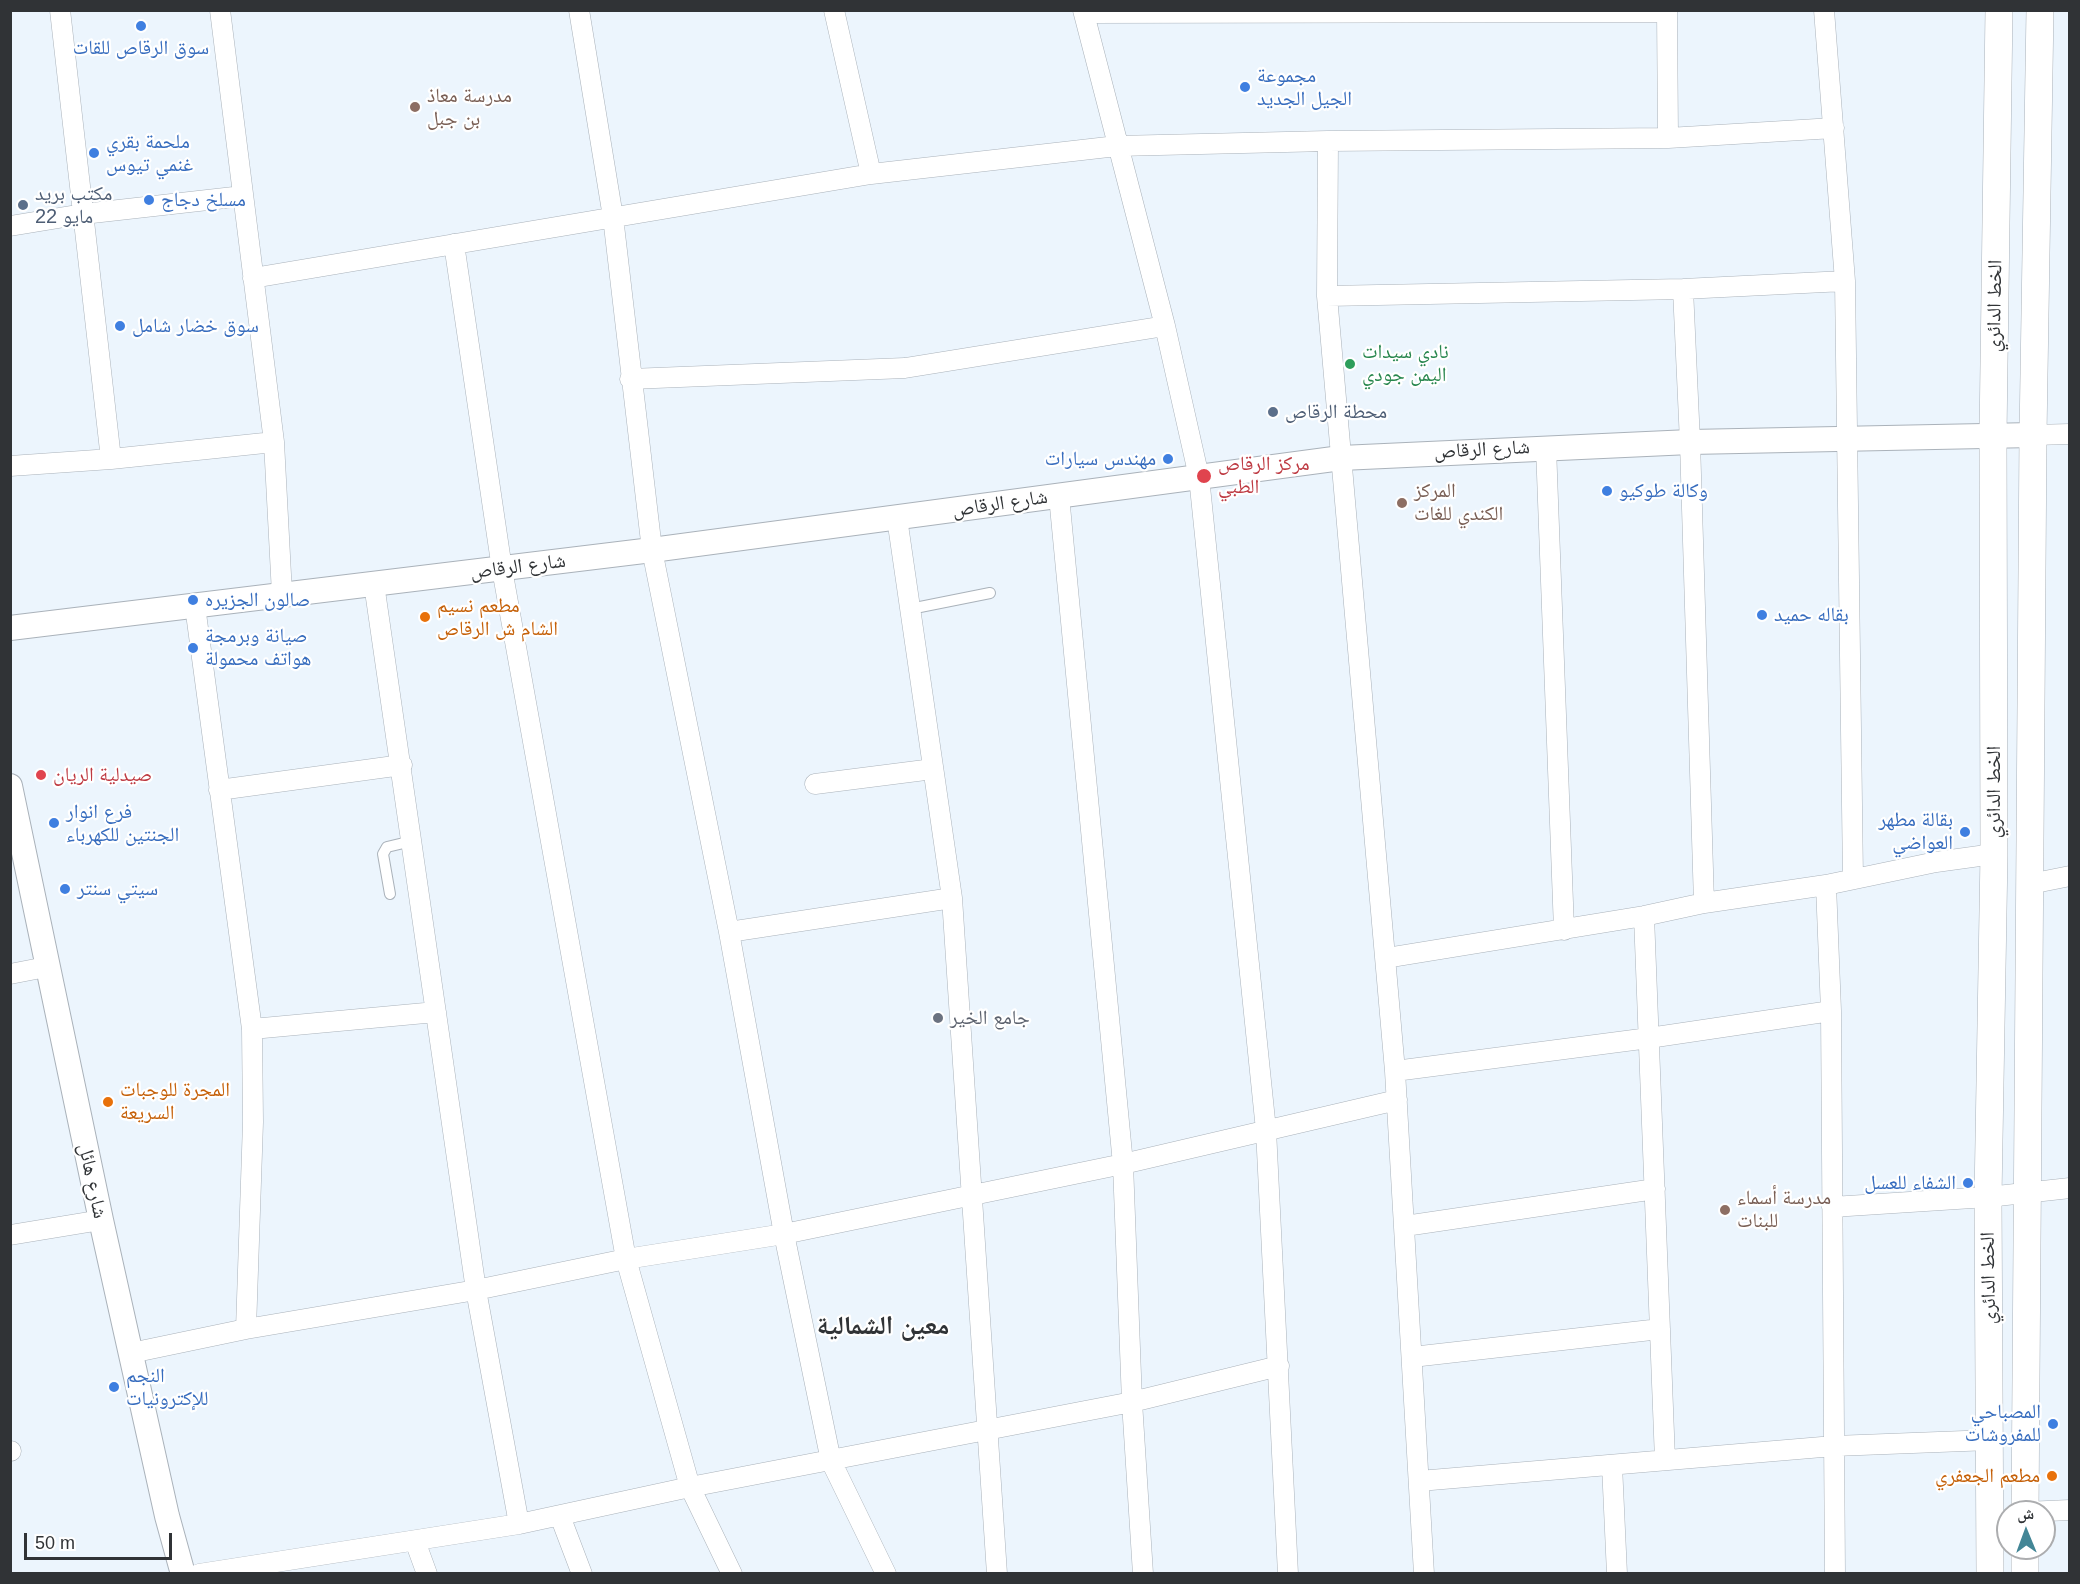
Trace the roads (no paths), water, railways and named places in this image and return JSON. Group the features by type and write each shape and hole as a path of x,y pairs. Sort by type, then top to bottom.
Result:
{"main road":[{"name":"الخط الدائري","path":"1990,1574 1988,1197 1994,854 1993,435 1999,10"},
{"name":"الخط الدائري","path":"2025,1500 2033,435 2040,10"}],"street":[{"path":"60,10 111,459"},
{"path":"220,10 274,442 282,594"},
{"path":"579,10 613,218 630,379 652,550 729,932 784,1234 831,1461 886,1574"},
{"path":"834,10 871,174"},
{"path":"1824,10 1845,281 1853,879"},
{"path":"1288,1574 1266,1130 1199,477 1166,326 1117,146 1084,12 1667,11 1668,138"},
{"path":"253,278 871,174 1117,146 1328,141 1668,138 1834,128"},
{"path":"1328,141 1327,296 1395,1071 1424,1574"},
{"path":"10,226 83,214 243,196"},
{"path":"454,244 502,569 626,1259 690,1487 732,1574"},
{"path":"1327,296 1683,289 1845,281"},
{"path":"1683,289 1704,903"},
{"path":"630,379 905,368 1166,326"},
{"path":"2033,435 2070,434"},
{"name":"شارع الرقاص","path":"10,628 652,550 1341,458 1690,442 2033,435"},
{"path":"10,466 111,459 274,442"},
{"path":"1546,447 1564,930"},
{"path":"1059,496 1124,1164 1132,1402 1143,1574"},
{"path":"897,518 952,898 997,1574"},
{"path":"374,584 402,765 476,1290 519,1524"},
{"path":"195,606 252,1029 253,1122 246,1329"},
{"path":"219,790 402,765"},
{"path":"815,784 933,769"},
{"name":"شارع هائل","path":"10,786 46,967 130,1353 167,1516 183,1574"},
{"path":"1386,958 1564,930 1704,903 1826,885 1935,862 1994,854"},
{"path":"2031,884 2070,876"},
{"path":"1826,885 1831,1011 1835,1574"},
{"path":"729,932 952,898"},
{"path":"1644,916 1665,1460"},
{"path":"10,974 46,967"},
{"path":"1395,1071 1649,1038 1831,1011"},
{"path":"252,1029 436,1012"},
{"path":"130,1353 246,1329 476,1290 626,1259 784,1234 1124,1164 1397,1100"},
{"path":"1832,1207 1988,1197 2070,1188"},
{"path":"1405,1226 1655,1190"},
{"path":"10,1235 101,1220"},
{"path":"1412,1357 1660,1329"},
{"path":"199,1574 519,1524 690,1487 1132,1402 1278,1366"},
{"path":"1419,1481 1833,1446 1991,1440"},
{"path":"1612,1465 1617,1574"},
{"path":"560,1516 582,1574"},
{"path":"415,1540 427,1574"}],"lane":[{"path":"910,609 990,593"},
{"path":"390,894 383,854 387,847 412,841"}],"place":[{"name":"سوق الرقاص للقات","path":"141,26"},
{"name":"مجموعة الجيل الجديد","path":"1245,87"},
{"name":"مدرسة معاذ بن جبل","path":"415,107"},
{"name":"ملحمة بقري غنمي تيوس","path":"94,153"},
{"name":"مسلخ دجاج","path":"149,200"},
{"name":"مكتب بريد 22 مايو","path":"23,205"},
{"name":"سوق خضار شامل","path":"120,326"},
{"name":"نادي سيدات اليمن جودي","path":"1350,364"},
{"name":"محطة الرقاص","path":"1273,412"},
{"name":"مهندس سيارات","path":"1168,459"},
{"name":"مركز الرقاص الطبي","path":"1204,476"},
{"name":"وكالة طوكيو","path":"1607,491"},
{"name":"المركز الكندي للغات","path":"1402,503"},
{"name":"صالون الجزيره","path":"193,600"},
{"name":"بقاله حميد","path":"1762,615"},
{"name":"مطعم نسيم الشام ش الرقاص","path":"425,617"},
{"name":"صيانة وبرمجة هواتف محمولة","path":"193,648"},
{"name":"صيدلية الريان","path":"41,775"},
{"name":"فرع انوار الجنتين للكهرباء","path":"54,823"},
{"name":"بقالة مطهر العواضي","path":"1965,832"},
{"name":"سيتي سنتر","path":"65,889"},
{"name":"جامع الخير","path":"938,1018"},
{"name":"المجرة للوجبات السريعة","path":"108,1102"},
{"name":"الشفاء للعسل","path":"1968,1183"},
{"name":"مدرسة أسماء للبنات","path":"1725,1210"},
{"name":"النجم للإكترونيات","path":"114,1387"},
{"name":"المصباحي للمفروشات","path":"2053,1424"},
{"name":"مطعم الجعفري","path":"2052,1476"}],"district":[{"name":"معين الشمالية","path":"883,1327"}]}
